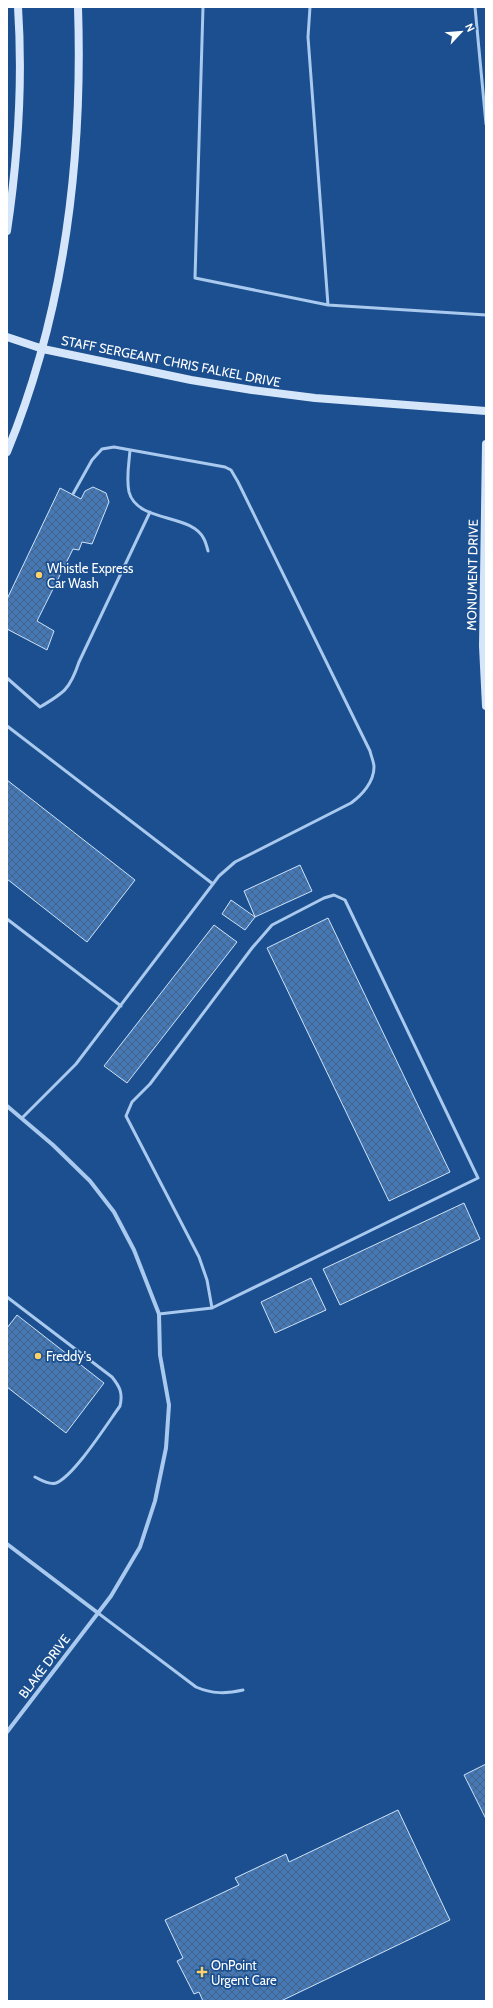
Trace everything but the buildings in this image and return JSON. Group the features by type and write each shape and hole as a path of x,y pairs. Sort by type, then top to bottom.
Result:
{"street":[{"path":"7,231 16,154 19,105 18,7"},
{"path":"7,452 29,394 43,348 64,244 73,186 78,117 80,65 78,7"},
{"name":"STAFF SERGEANT CHRIS FALKEL DRIVE","path":"7,337 43,348 191,380 252,390 323,399 486,411"},
{"name":"MONUMENT DRIVE","path":"486,444 483,646 486,706"},
{"name":"BLAKE DRIVE","path":"7,1106 90,1181 114,1212 134,1250 159,1314 160,1355 169,1405 166,1448 155,1501 140,1547 111,1596 7,1732"},
{"path":"7,1544 98,1613"}],"lane":[{"path":"203,7 195,278 328,305 486,315"},
{"path":"310,7 308,37 328,305"},
{"path":"475,7 486,124"},
{"path":"22,1118 76,1064 213,884 235,862 351,803 361,795 370,782 374,767 370,751 231,470 225,467 114,447 102,449 92,460 73,494"},
{"path":"130,450 127,477 130,494 137,506 192,527 204,538 208,551"},
{"path":"7,678 40,707 64,693 74,677 78,662 150,512"},
{"path":"7,726 213,884"},
{"path":"159,1314 212,1308 478,1178 345,900 334,895 324,898 272,925 252,948 150,1084 132,1102 126,1116 199,1257 207,1280 212,1308"},
{"path":"7,919 121,1006"},
{"path":"7,1297 112,1377 120,1386 122,1395 120,1406 64,1478 54,1483 46,1482 35,1477"},
{"path":"98,1613 196,1687 205,1691 226,1694 243,1690"}],"place":[{"name":"Whistle Express Car Wash","path":"39,575"},
{"name":"Freddy's","path":"38,1356"},
{"name":"OnPoint Urgent Care","path":"202,1972"}]}
